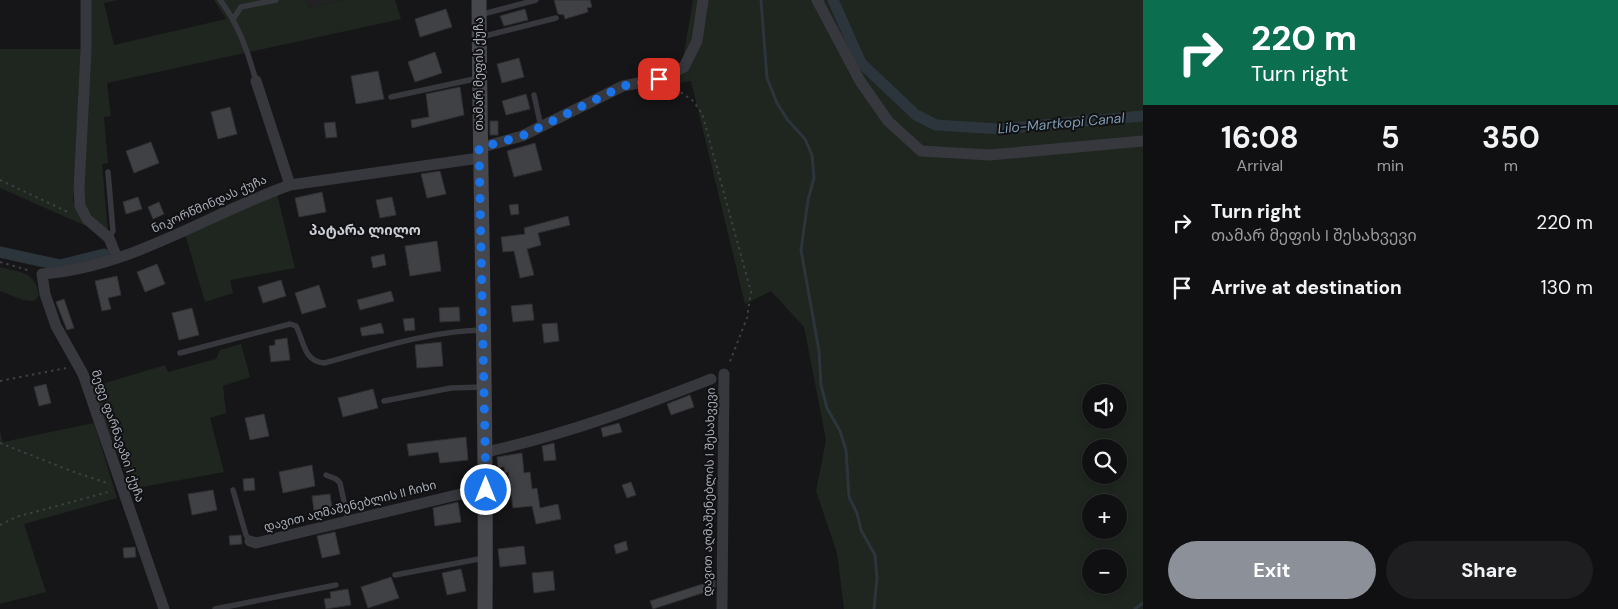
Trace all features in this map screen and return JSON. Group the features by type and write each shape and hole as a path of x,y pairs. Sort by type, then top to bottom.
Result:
{"street":[{"path":"86,0 80,206 91,222 109,238 117,258"},
{"name":"ნიკორწმინდას ქუჩა","path":"42,274 70,272 117,258 163,240 260,195 290,185 479,153 522,136 623,86 659,79 684,67 697,41 703,0"},
{"path":"817,0 860,81 888,121 921,151 990,155 1143,141"},
{"name":"თამარ მეფის ქუჩა","path":"479,7 479,153 486,452 485,609"},
{"path":"256,81 290,185"},
{"name":"მეფე ფარნავაზი I ქუჩა","path":"42,274 45,294 56,326 84,374 164,609"},
{"name":"დავით აღმაშენებლის I შესახვევი","path":"722,609 724,374"},
{"path":"486,452 526,443 624,413 711,379"},
{"name":"დავით აღმაშენებლის II ჩიხი","path":"250,541 256,543 468,492 486,490"}],"lane":[{"path":"220,0 234,18 249,54 256,81"},
{"path":"234,18 241,7 276,0"},
{"path":"479,7 536,0"},
{"path":"479,38 556,18"},
{"path":"391,96 479,78"},
{"path":"534,95 541,127"},
{"path":"108,172 113,231 109,238"},
{"path":"180,353 290,324 296,326 309,357 315,362 324,363 440,334 483,330"},
{"path":"384,401 451,388 484,387"},
{"path":"326,475 340,483 348,520"},
{"path":"233,490 246,535 250,541"},
{"path":"395,575 485,558"},
{"path":"215,609 336,585"}],"path":[{"path":"659,79 680,90 692,100 702,113 751,292 747,318 724,374"},
{"path":"0,180 91,222"},
{"path":"0,262 42,274"},
{"path":"0,382 78,365"},
{"path":"0,443 71,471 122,488"},
{"path":"0,525 16,517 122,488"}],"shaded area":[{"path":"89,0 118,0 104,3 114,45 226,19 214,0 306,0 308,8 346,0 395,0 401,19 107,83 111,116 104,117 108,163 102,164 108,232 85,208 82,187"},
{"path":"306,0 346,0 308,8"},
{"path":"693,0 1143,0 1143,609 844,609 837,553 816,491 826,440 804,327 771,291 745,304 691,81 679,83"},
{"path":"0,49 81,49 73,201 86,226 0,188"},
{"path":"277,194 295,268 230,280 233,293 205,302 185,234"},
{"path":"0,247 48,258 50,262 78,258 90,252 106,251 109,256 63,270 39,267 0,258"},
{"path":"0,267 21,272 31,277 35,282 39,296 34,301 23,300 0,291"},
{"path":"241,344 250,377 223,386 226,413 210,418 224,472 131,489 92,387 165,365 168,372 216,359 220,350"},
{"path":"94,423 117,498 24,524 46,592 0,604 0,431 3,442"}],"building":[{"path":"554,0 590,0 592,7 587,8 588,12 565,19 564,15 558,14"},
{"path":"446,9 452,27 420,37 415,19"},
{"path":"525,9 528,20 504,26 500,16"},
{"path":"435,52 442,73 415,82 408,62"},
{"path":"519,58 524,77 502,83 497,64"},
{"path":"378,71 384,99 356,104 351,76"},
{"path":"460,87 464,115 412,128 411,120 429,117 426,94"},
{"path":"526,94 530,109 506,115 502,101"},
{"path":"230,107 237,134 218,139 211,112"},
{"path":"490,121 498,121 498,135 490,135"},
{"path":"335,122 337,137 326,138 324,123"},
{"path":"151,142 159,163 134,173 126,151"},
{"path":"535,143 542,170 514,177 507,151"},
{"path":"440,171 446,194 427,198 421,174"},
{"path":"322,192 326,212 299,217 295,198"},
{"path":"138,197 142,209 126,214 123,202"},
{"path":"392,197 396,215 380,218 376,200"},
{"path":"159,202 164,214 153,219 148,207"},
{"path":"518,204 519,214 511,215 509,205"},
{"path":"568,216 570,225 538,233 541,245 527,249 534,275 520,278 514,251 503,252 501,237 525,234 524,228"},
{"path":"437,241 441,271 410,276 405,246"},
{"path":"384,254 386,265 373,268 371,257"},
{"path":"157,264 165,284 145,292 137,272"},
{"path":"117,276 121,295 108,298 111,309 102,311 95,281"},
{"path":"281,280 286,296 263,303 258,287"},
{"path":"319,285 326,307 302,314 295,293"},
{"path":"391,291 394,301 360,310 357,300"},
{"path":"64,299 74,328 67,330 56,302"},
{"path":"532,304 534,320 513,322 511,306"},
{"path":"459,307 460,321 440,322 439,308"},
{"path":"192,308 199,335 179,340 172,313"},
{"path":"414,318 415,330 405,331 403,319"},
{"path":"381,323 384,333 362,336 360,328"},
{"path":"557,323 559,341 544,343 542,324"},
{"path":"287,338 290,360 271,362 269,346 275,345 275,340"},
{"path":"441,342 443,366 417,368 415,345"},
{"path":"46,384 51,403 39,406 34,387"},
{"path":"373,389 378,408 343,417 338,398"},
{"path":"690,395 694,407 671,415 667,404"},
{"path":"264,414 269,436 250,440 245,418"},
{"path":"619,423 622,432 603,437 601,428"},
{"path":"466,437 468,460 440,463 438,452 409,456 407,444"},
{"path":"554,443 556,460 544,461 542,446"},
{"path":"522,453 524,473 530,472 532,489 537,488 540,508 558,504 561,519 536,524 532,506 513,508 508,472 505,473 504,467 498,468 497,457"},
{"path":"312,465 315,486 283,493 279,472"},
{"path":"254,478 255,490 244,491 243,479"},
{"path":"631,482 636,495 627,498 622,485"},
{"path":"213,490 217,510 192,515 188,494"},
{"path":"330,494 332,509 314,511 312,496"},
{"path":"458,502 461,522 435,526 433,508"},
{"path":"335,532 340,554 322,558 317,536"},
{"path":"241,535 242,544 230,545 229,536"},
{"path":"626,541 628,550 616,554 614,545"},
{"path":"524,546 526,564 500,567 498,549"},
{"path":"135,547 136,557 124,558 123,548"},
{"path":"461,569 466,591 447,595 442,573"},
{"path":"553,571 555,590 534,593 532,573"},
{"path":"391,577 399,598 368,608 361,587"},
{"path":"715,580 715,589 653,609 650,601"},
{"path":"348,589 351,605 326,609 324,599 331,598 330,592"}],"waterway":[{"path":"761,0 767,78 777,103 787,119 805,139 812,155 814,178 808,200 801,250 819,351 821,385 827,408 840,431 846,450 849,497 857,513 861,530 875,555 877,578 874,609"},
{"name":"Lilo-Martkopi Canal","path":"833,0 861,63 916,115 936,125 1000,129 1143,116"},
{"name":"Lilo-Martkopi Canal","path":"0,252 60,265 104,254"},
{"path":"1135,609 1143,603"}],"district":[{"name":"პატარა ლილო","path":"365,230"}],"route":[{"path":"486,490 479,148 522,136 623,86 659,79"}]}
